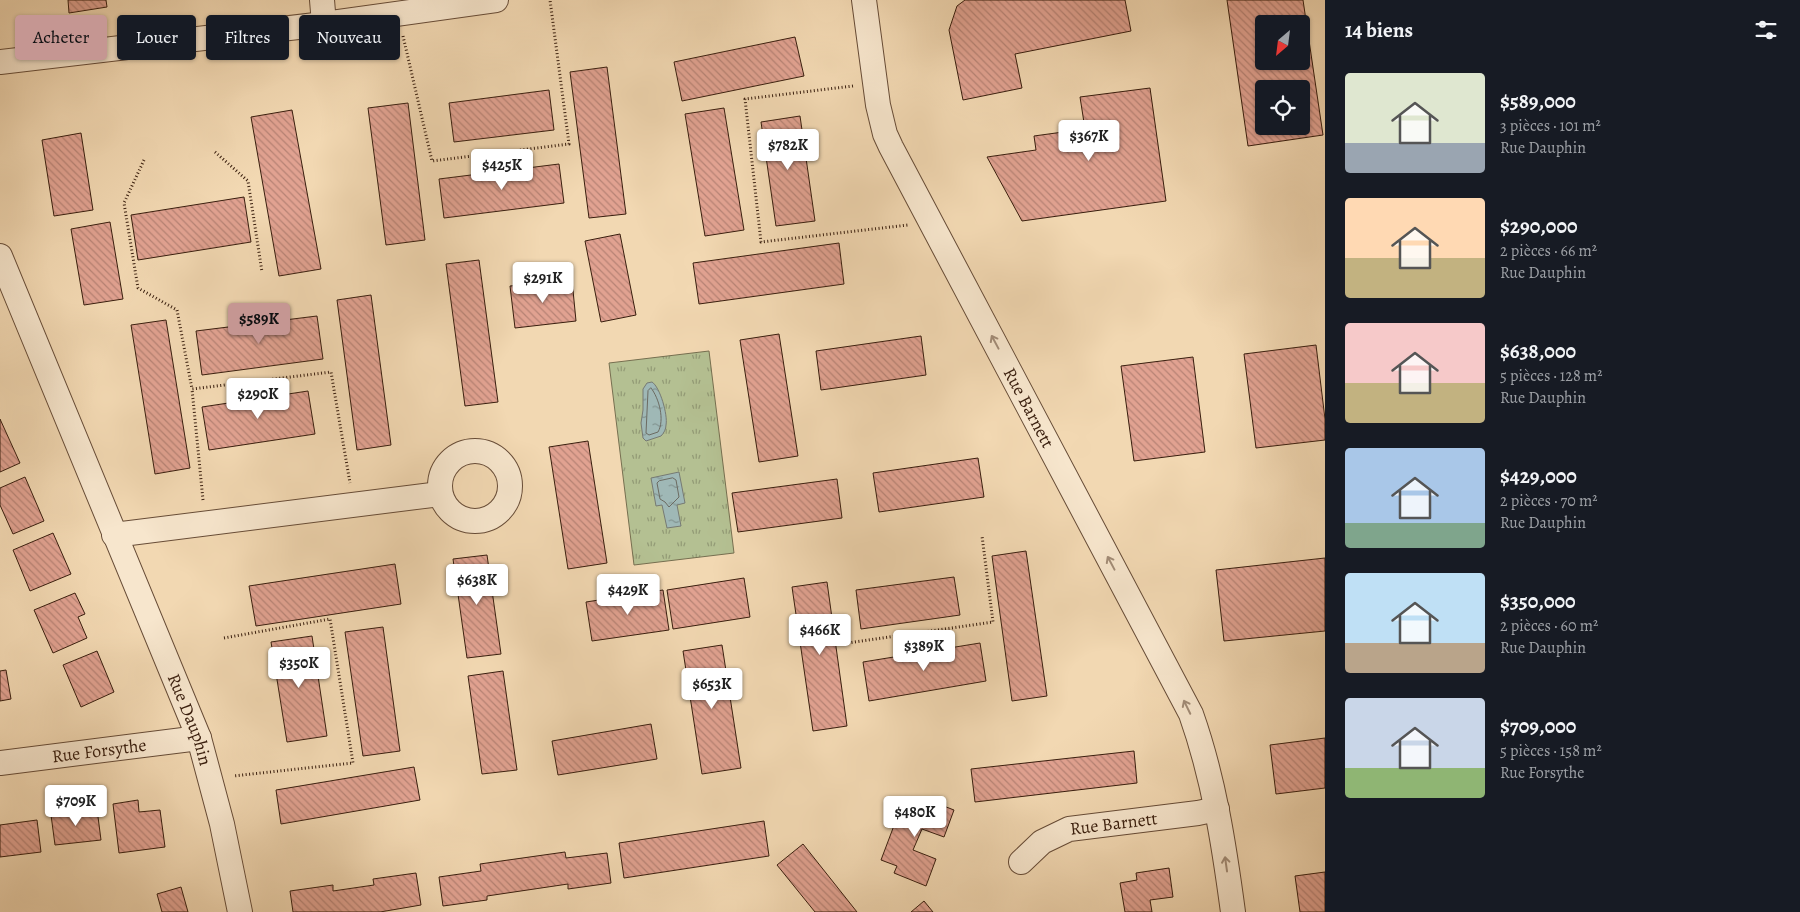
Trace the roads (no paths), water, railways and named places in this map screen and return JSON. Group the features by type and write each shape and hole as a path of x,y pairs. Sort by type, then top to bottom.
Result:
{"street":[{"path":"322,0 323,15"},
{"path":"385,15 496,0"},
{"name":"Rue Barnett","path":"864,0 885,134 1190,714 1202,746 1217,809 1233,912"},
{"path":"0,62 299,27"},
{"name":"Rue Dauphin","path":"0,256 199,738 222,824 240,912"},
{"path":"114,535 440,494"},
{"name":"Rue Forsythe","path":"0,763 199,738"},
{"name":"Rue Barnett","path":"1021,862 1042,842 1069,829 1198,814 1217,809"}],"water":[{"path":"652,382 658,389 663,402 666,426 661,436 646,441 643,438 641,423 643,389 647,383"},
{"path":"679,472 685,503 677,505 681,526 667,528 662,505 656,506 651,478"}]}
